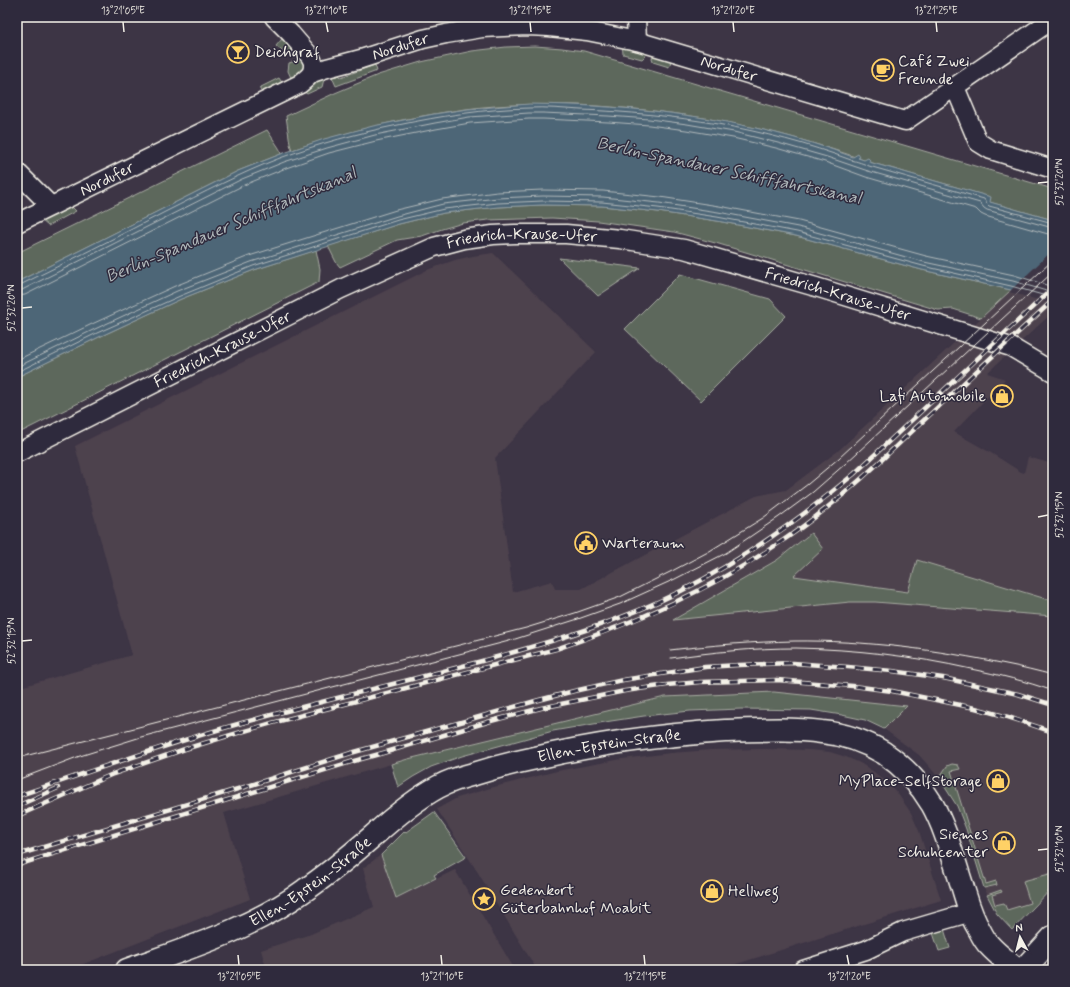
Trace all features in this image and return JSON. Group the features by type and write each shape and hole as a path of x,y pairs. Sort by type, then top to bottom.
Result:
{"main road":[{"name":"Ellen-Epstein-Straße","path":"127,970 224,934 275,910 303,892 338,866 417,800 440,786 461,778 505,764 566,751 630,740 717,732 768,730 824,732 857,740 883,752 908,774 921,788 932,804 943,827 971,912 978,928 989,944 1017,970"},
{"path":"1023,970 1053,937"}],"street":[{"path":"274,17 310,56 313,62 312,73"},
{"path":"636,17 636,41"},
{"path":"1053,19 954,87 978,142 991,150 1053,169"},
{"name":"Nordufer","path":"17,223 300,84 312,73 361,60 423,39 482,28 528,26 549,27 587,31 636,41 905,121 954,87"},
{"path":"17,172 51,206"},
{"name":"Friedrich-Krause-Ufer","path":"17,453 341,289 434,248 464,239 493,235 566,234 620,239 684,249 816,287 1011,347 1053,372"},
{"path":"803,970 866,950 904,932 971,912"}],"shaded area":[{"path":"493,253 596,352 495,458 513,592 552,581 555,589 581,589 756,496 786,490 838,451 1011,290 1053,302 1053,312 987,373 1005,379 954,432 1024,473 1028,457 1049,463 1047,470 1053,474 1053,601 917,560 908,592 794,576 811,533 777,560 674,619 850,602 875,602 1053,616 1053,887 1012,930 997,914 984,888 966,829 957,806 938,777 919,755 884,729 906,706 665,697 408,759 224,813 250,899 68,970 17,970 17,688 132,655 75,446 427,270 455,260"},
{"path":"764,749 830,752 860,763 889,784 911,813 919,831 941,900 717,970 537,970 477,871 437,809 457,798 494,787 557,771 622,759 711,750"},
{"path":"381,855 396,898 455,870 515,970 267,970 261,950 311,934 374,907 363,868"}],"green space":[{"path":"282,39 295,50 286,54 276,46"},
{"path":"622,41 647,49 645,56 642,59 623,54"},
{"path":"535,46 584,51 1053,189 1053,220 989,202 990,197 869,162 780,134 705,118 629,108 578,105 508,105 466,109 378,125 292,150 286,116 335,93 378,75 421,62 472,51 506,47"},
{"path":"654,51 672,58 669,67 653,62 652,59"},
{"path":"302,59 304,71 292,80 288,71 289,63"},
{"path":"375,65 377,71 336,86 332,77 339,75 341,77"},
{"path":"279,78 283,84 263,94 259,88"},
{"path":"324,79 322,87 307,94 300,89 312,82"},
{"path":"267,130 279,148 281,154 238,171 17,282 17,253"},
{"path":"70,205 76,211 48,226 41,220"},
{"path":"543,205 602,206 658,212 717,221 796,236 922,270 1011,290 981,318 953,309 938,310 719,244 674,232 598,221 552,218 488,220 463,223 422,236 397,240 340,267 328,246 399,224 444,213 498,207"},
{"path":"316,250 320,269 319,282 17,434 17,377 181,299 254,270"},
{"path":"559,258 640,268 598,296"},
{"path":"680,274 770,299 786,316 701,401 625,329"},
{"path":"811,533 823,549 794,576 908,592 917,560 1053,601 1053,616 875,602 850,602 673,620 777,560"},
{"path":"774,692 907,706 884,729 865,720 811,710 741,709 690,711 611,721 553,731 462,756 431,767 398,787 391,764 665,697"},
{"path":"952,764 958,765 960,769 951,771 986,884 996,881 997,885 984,888 966,829 957,806 939,778 947,766"},
{"path":"434,812 466,857 434,875 436,878 396,898 381,855 405,831 406,832"},
{"path":"1053,873 1053,887 1012,930 997,914 987,895 1001,890 1002,892 992,895 995,905 1004,903 1007,910 1030,903 1023,881"},
{"path":"943,926 950,948 939,951 932,930"}],"water":[{"name":"Berlin-Spandauer Schifffahrtskanal","path":"529,104 611,107 693,116 734,123 774,132 853,157 858,154 860,157 858,158 864,160 868,158 870,160 869,162 991,197 990,202 1053,220 1053,302 1011,290 922,270 796,236 717,221 658,212 602,206 543,205 498,207 444,213 399,224 254,270 181,299 17,377 17,282 238,171 324,139 373,126 434,114 468,109"}],"pier":[{"path":"1053,250 1053,304 1009,292 1011,290"}],"tram line":[{"path":"17,758 526,628 620,597 708,552 763,518 808,484 839,458 1053,260"},
{"path":"17,780 80,756 141,737 509,641 620,604 675,579 726,553 813,492 1053,272"},
{"path":"670,650 763,642 847,642 954,654 1012,665 1053,675"},
{"path":"671,658 733,651 780,648 862,652 949,664 1012,678 1053,691"}],"railway":[{"path":"17,796 210,732 493,658 565,637 635,612 681,591 749,552 834,491 1053,288"},
{"path":"17,816 113,774 185,749 272,723 556,649 613,629 668,606 748,563 796,531 829,506 873,468 1053,300"},
{"path":"17,855 251,785 351,753 539,700 623,680 705,667 793,663 892,671 943,678 1018,694 1053,705"},
{"path":"17,865 354,761 491,721 541,708 625,691 667,685 700,682 777,680 853,686 892,691 975,708 1053,732"},
{"path":"17,806 58,788"}],"place":[{"name":"Deichgraf","path":"238,52"},
{"name":"Café Zwei Freunde","path":"883,70"},
{"name":"Lafi Automobile","path":"1002,396"},
{"name":"Warteraum","path":"586,543"},
{"name":"MyPlace-SelfStorage","path":"998,781"},
{"name":"Siemes Schuhcenter","path":"1004,843"},
{"name":"Hellweg","path":"712,891"},
{"name":"Gedenkort Güterbahnhof Moabit","path":"484,899"}]}
